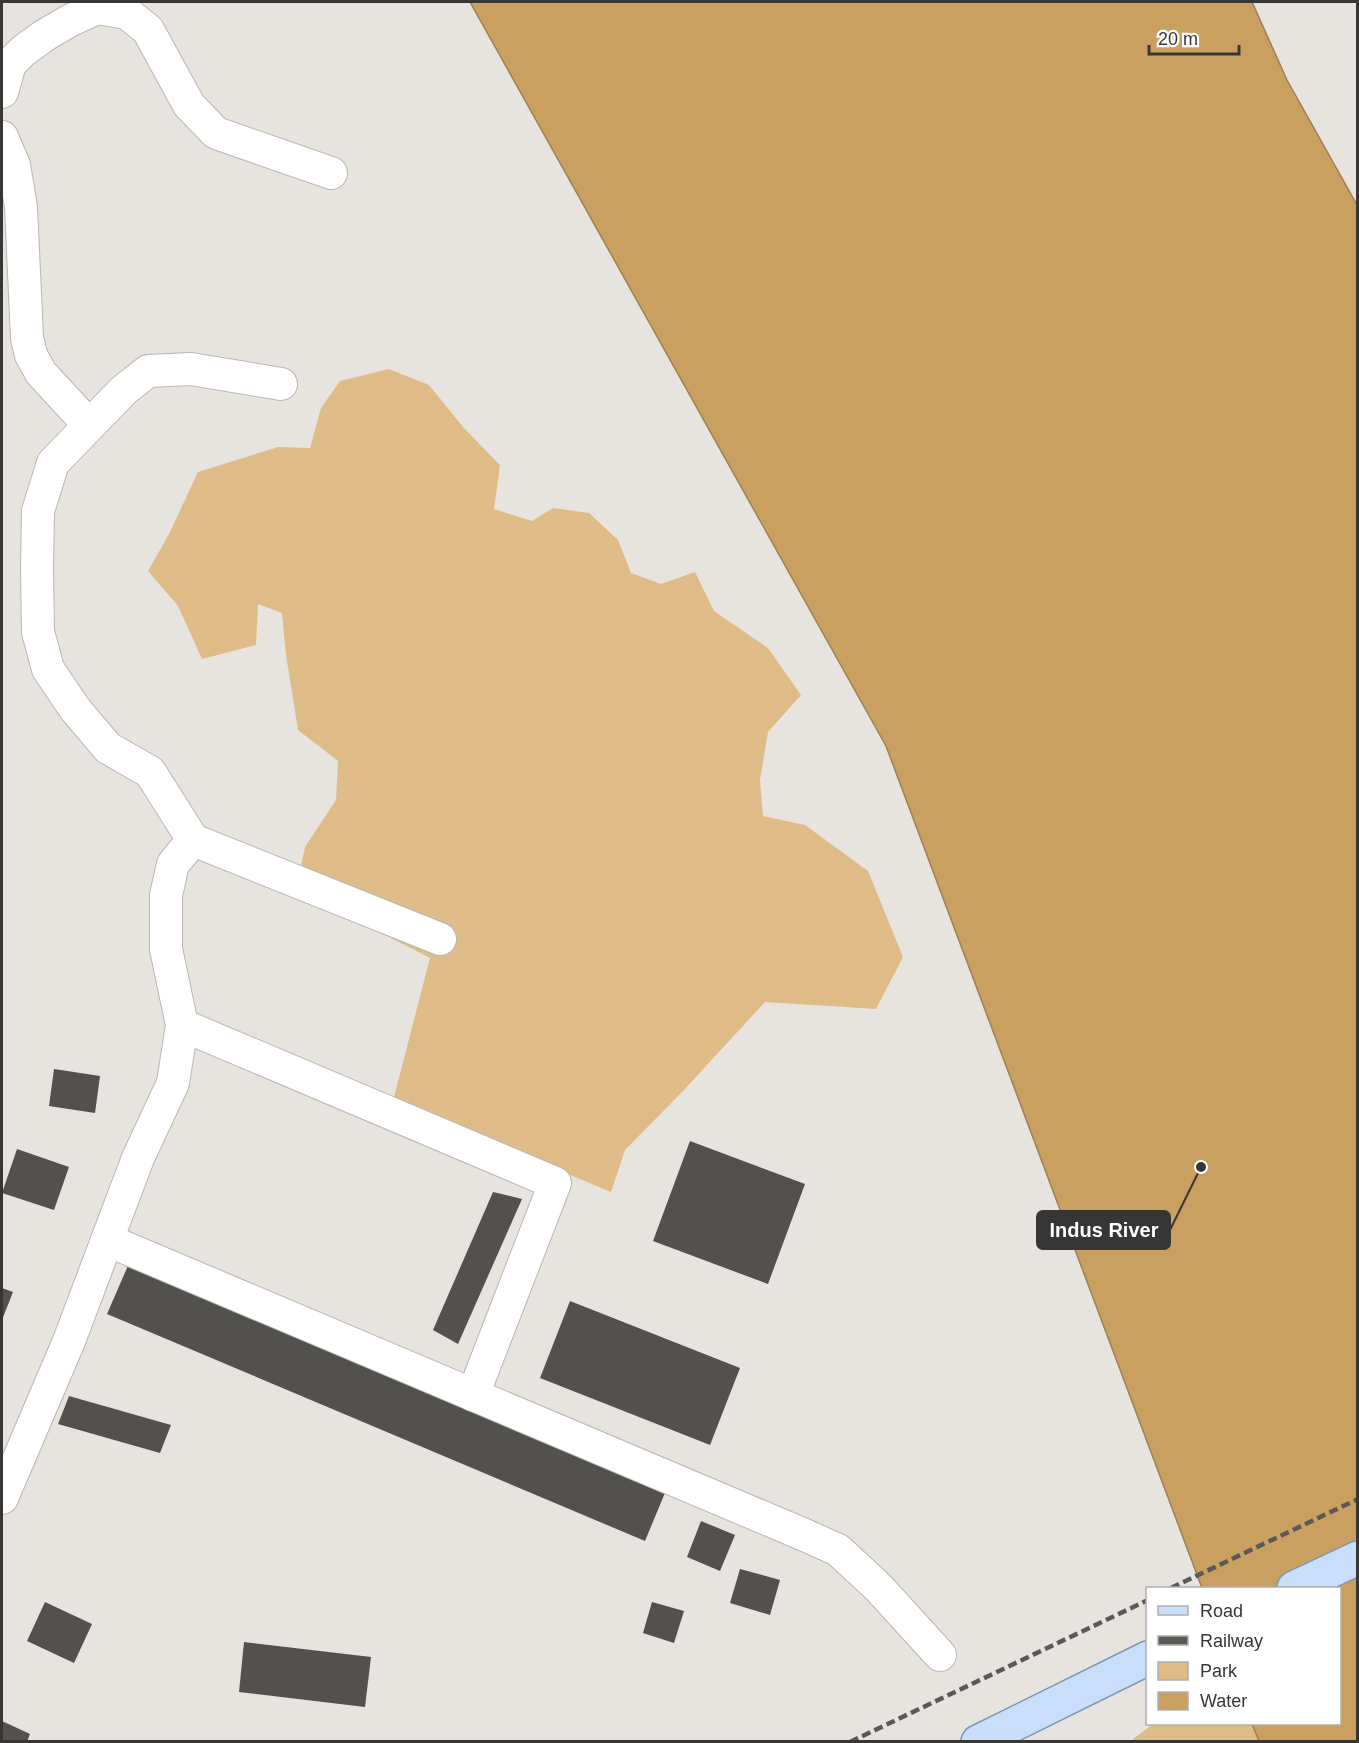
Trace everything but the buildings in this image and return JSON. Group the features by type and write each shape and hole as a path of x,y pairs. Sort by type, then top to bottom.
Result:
{"main road":[{"path":"1296,1587 1358,1558"},
{"path":"978,1742 1142,1661"}],"lane":[{"path":"2,92 10,64 45,35 97,8 127,13 148,30 189,105 216,133 331,173"},
{"path":"2,137 14,165 21,207 27,338 31,355 41,373 89,425"},
{"path":"281,384 191,369 148,371 124,390 53,463 38,511 38,632 48,669 75,709 108,748 150,772 192,840 440,939"},
{"path":"2,1498 69,1341 138,1158 173,1083 182,1025 166,950 166,895 173,864 192,840"},
{"path":"182,1025 555,1183 473,1395"},
{"path":"107,1240 838,1550 878,1587 940,1655"}],"green space":[{"path":"389,369 429,385 463,427 500,465 494,509 532,521 553,508 589,513 618,540 631,573 661,584 695,572 714,611 768,648 801,695 768,732 760,780 763,816 805,825 868,871 903,957 876,1009 765,1002 625,1150 611,1192 393,1101 430,958 296,889 305,847 336,800 338,761 298,730 282,613 258,604 256,645 202,659 178,606 148,571 169,534 198,472 278,447 310,448 321,408 340,381"},
{"path":"1152,1725 1273,1725 1274,1742 1129,1742"}],"water":[{"path":"470,2 1252,2 1287,80 1357,205 1357,1741 1259,1741 1252,1725 1341,1725 1341,1587 1202,1587 886,746"}],"railway":[{"path":"1173,1587 1358,1499"},
{"path":"850,1742 1146,1601"}],"place":[{"name":"Indus River","path":"1201,1167"}]}
